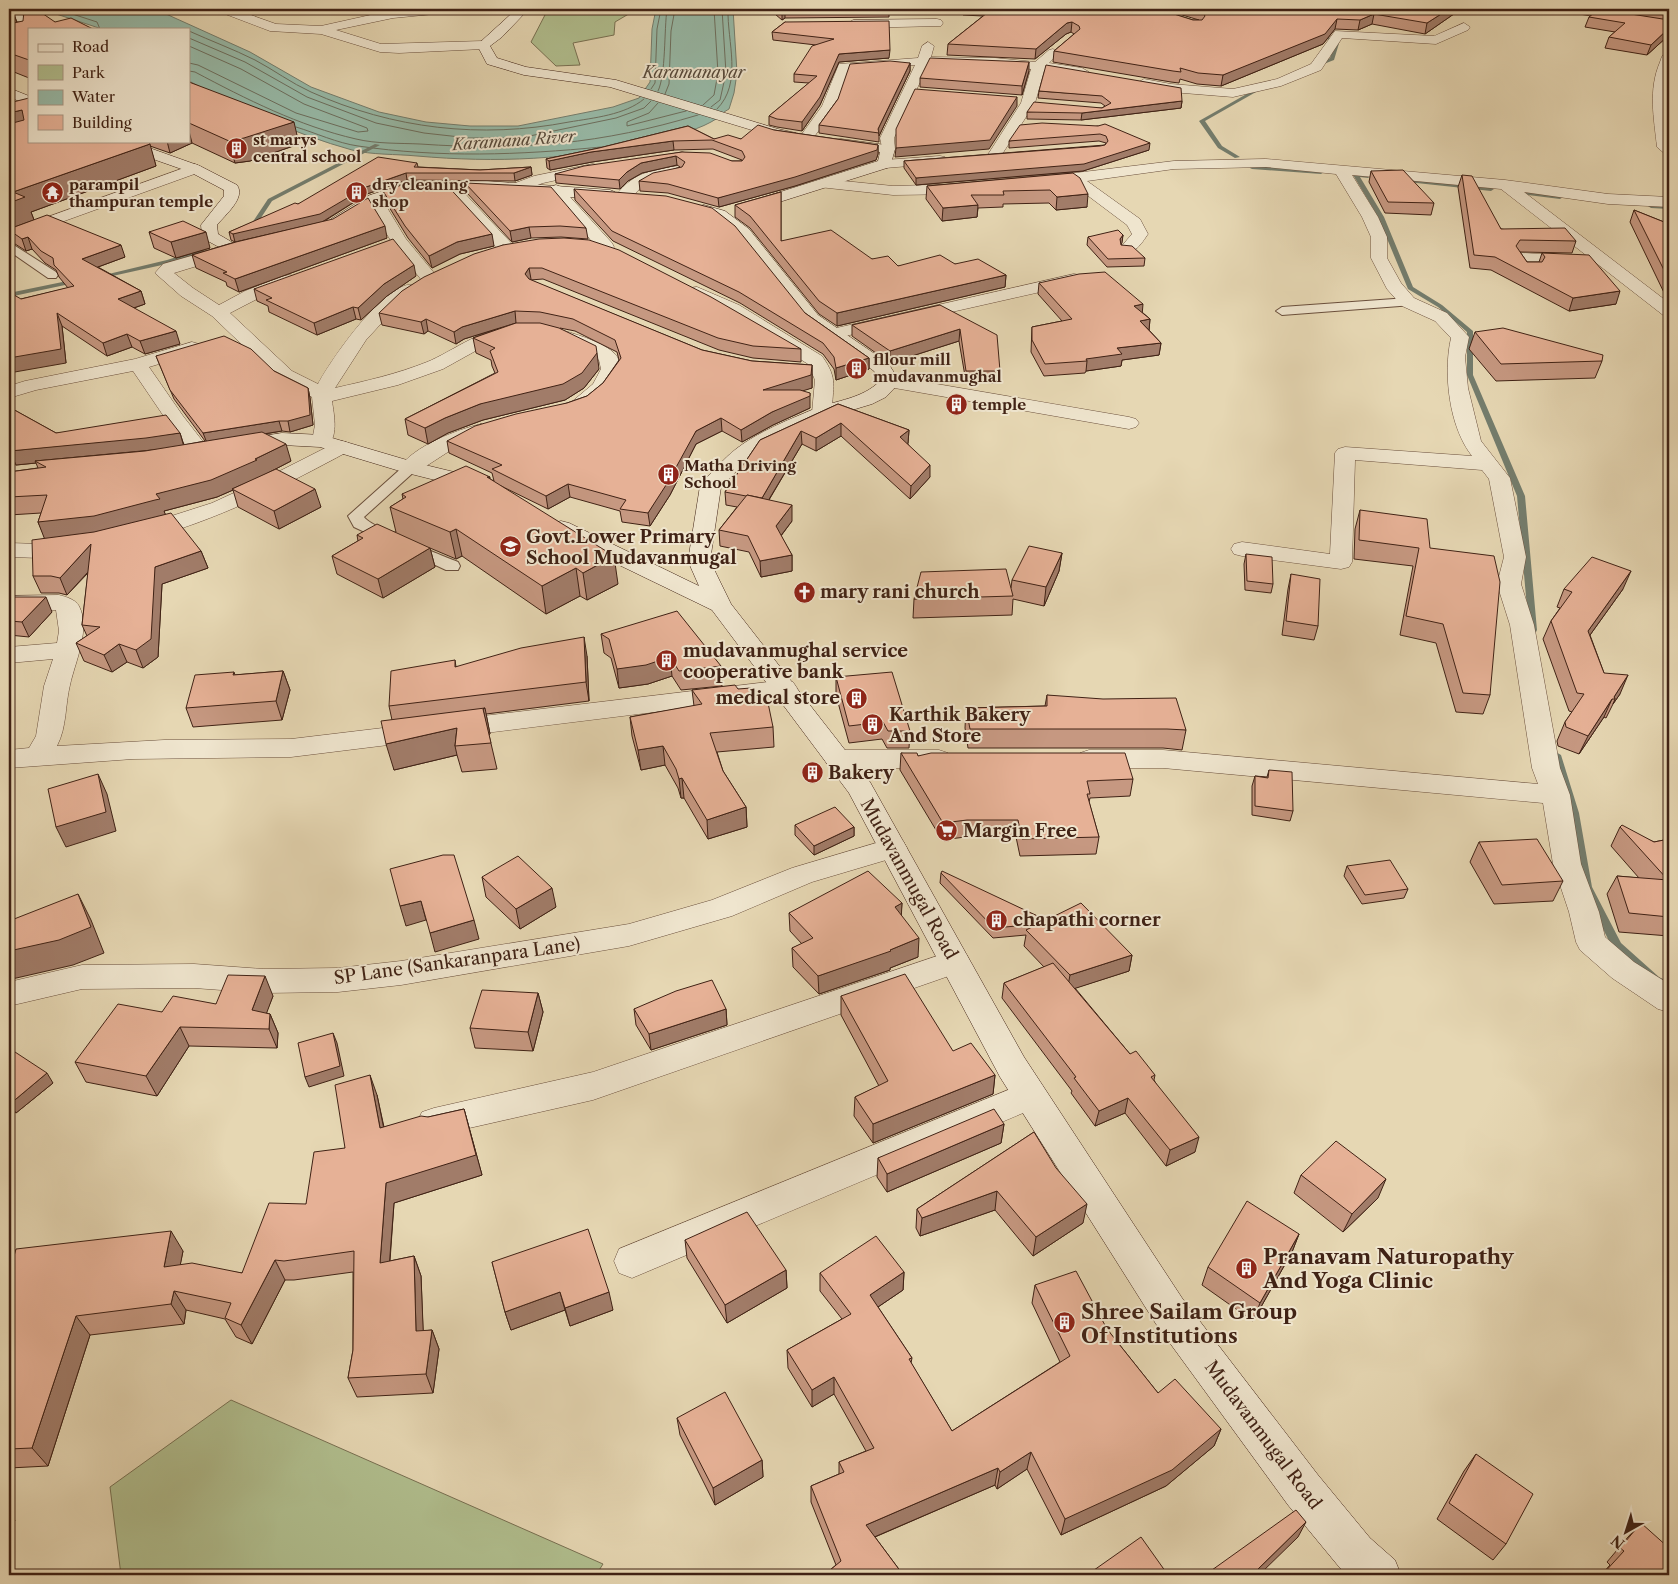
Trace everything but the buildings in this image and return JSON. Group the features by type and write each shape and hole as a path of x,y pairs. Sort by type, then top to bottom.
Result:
{"street":[{"path":"9,39 28,35 27,24 11,9"},
{"path":"224,9 274,28 321,30 380,48 399,49 483,45 498,34 516,15 515,9"},
{"path":"321,30 393,14 444,9"},
{"path":"885,164 888,149 887,138 914,93 934,29 933,9"},
{"path":"842,24 934,29"},
{"path":"1133,81 1171,88 1233,93 1281,82 1316,67 1339,34 1436,40 1464,27"},
{"path":"1013,154 989,156 1020,126 1039,65 1065,44"},
{"path":"483,45 492,61 524,70 611,84 651,94 775,134 888,149"},
{"path":"1669,55 1660,77 1659,96 1664,147 1669,150"},
{"path":"806,138 829,107 844,67 924,60 1039,65 1096,74"},
{"path":"10,94 28,101"},
{"path":"118,142 195,169 232,188 232,197 209,226 210,236 232,249"},
{"path":"719,214 824,184 885,164 954,159"},
{"path":"1027,184 1174,165 1266,163 1505,185 1608,199 1669,202"},
{"path":"514,188 539,179 610,165"},
{"path":"9,236 195,169"},
{"path":"321,229 329,227 374,198 408,187 514,188 632,197 634,182 641,178 699,169"},
{"path":"1341,170 1370,217 1379,237 1379,258 1385,274 1408,302 1441,317 1460,337 1456,357 1458,388 1472,442 1499,478 1515,558 1509,584 1522,625 1546,768 1556,795 1567,864 1584,912 1591,942 1623,970 1669,1000"},
{"path":"1075,179 1134,222 1140,234 1128,248"},
{"path":"824,184 888,192 930,192 979,188"},
{"path":"1505,185 1605,262 1661,296 1669,311"},
{"path":"450,186 507,249"},
{"path":"556,190 606,247 623,256"},
{"path":"332,444 325,425 322,395 337,366 378,314 407,290 435,274 399,241 374,198"},
{"path":"1608,199 1643,217"},
{"path":"685,204 719,214 743,232 812,319 882,367 890,382 1129,423"},
{"path":"280,239 232,249 169,268 164,274 218,312 225,338 285,375 322,395 391,381 436,365 456,353 498,335 517,330 568,337 608,357 611,369 601,387 580,404 564,410"},
{"path":"382,246 399,241"},
{"path":"580,245 606,247"},
{"path":"1530,270 1522,258 1605,262"},
{"path":"218,312 251,295 305,274"},
{"path":"832,334 1081,277"},
{"path":"683,285 733,309 815,360 823,370 826,387 821,399 822,413"},
{"path":"11,390 138,364 225,338"},
{"path":"138,364 176,420 201,452"},
{"path":"794,370 823,370"},
{"name":"Mudavanmugal Road","path":"890,382 879,393 865,400 822,413 750,448 742,454 711,486 699,561 720,605 860,789 1012,1067 1169,1310 1303,1490 1355,1553 1380,1575"},
{"path":"410,468 428,453 460,438 499,424"},
{"path":"176,456 282,438 332,444 410,468 473,483 499,496"},
{"path":"126,537 220,508 274,484 332,444"},
{"path":"1242,549 1341,562 1345,453 1488,464"},
{"path":"541,518 720,605"},
{"path":"9,550 41,551 93,544"},
{"path":"9,603 58,602 68,607 71,631 68,650 57,686 49,736 38,756"},
{"path":"9,655 68,650"},
{"path":"9,759 79,753 217,747 291,748 784,688"},
{"path":"837,759 965,759"},
{"path":"1064,759 1163,759 1556,795"},
{"name":"SP Lane (Sankaranpara Lane)","path":"9,994 82,977 194,976 263,981 338,980 401,973 629,935 721,908 802,875 893,848"},
{"path":"434,1122 593,1086 955,962"},
{"path":"632,1261 1030,1095"}],"lane":[{"path":"1576,9 1669,26"},
{"path":"9,246 52,275"},
{"path":"1282,311 1408,302"},
{"path":"410,468 356,516 360,524 452,566"}],"green space":[{"path":"552,9 633,9 632,12 615,22 614,35 573,43 580,65 556,66 531,42 546,13"},
{"path":"231,1400 603,1564 596,1575 121,1575 110,1487"}],"water":[{"name":"Karamanayar","path":"41,9 155,9 250,52 311,87 379,112 426,122 470,126 518,126 613,107 639,98 650,82 652,29 656,9 733,9 737,73 729,109 713,121 697,128 650,141 592,152 534,158 476,159 376,154 360,152 331,144 289,129 190,82 190,28 99,28"}],"waterway":[{"path":"1315,35 1338,40 1332,59 1316,66"},
{"path":"1237,157 1220,147 1202,121 1261,88"},
{"path":"251,229 270,200 377,145"},
{"path":"1252,167 1321,172"},
{"path":"1368,176 1356,175 1381,217 1410,288 1440,306 1470,331 1470,375 1521,496 1533,630"},
{"path":"1400,180 1491,189"},
{"path":"1523,193 1560,197"},
{"path":"1651,206 1669,207"},
{"path":"99,277 169,262 202,251"},
{"path":"9,295 77,281"},
{"path":"1556,755 1574,813 1587,887 1617,946 1655,980 1669,987"}],"place":[{"name":"st marys central school","path":"237,148"},
{"name":"parampil thampuran temple","path":"53,193"},
{"name":"dry cleaning shop","path":"356,193"},
{"name":"fllour mill mudavanmughal","path":"857,368"},
{"name":"temple","path":"956,404"},
{"name":"Matha Driving School","path":"668,474"},
{"name":"Govt.Lower Primary School Mudavanmugal","path":"510,547"},
{"name":"mary rani church","path":"804,592"},
{"name":"mudavanmughal service cooperative bank","path":"667,661"},
{"name":"medical store","path":"856,698"},
{"name":"Karthik Bakery And Store","path":"873,725"},
{"name":"Bakery","path":"812,773"},
{"name":"Margin Free","path":"947,831"},
{"name":"chapathi corner","path":"997,920"},
{"name":"Pranavam Naturopathy And Yoga Clinic","path":"1247,1268"},
{"name":"Shree Sailam Group Of Institutions","path":"1065,1323"}],"water label":[{"name":"Karamana River","path":"514,140"}]}
